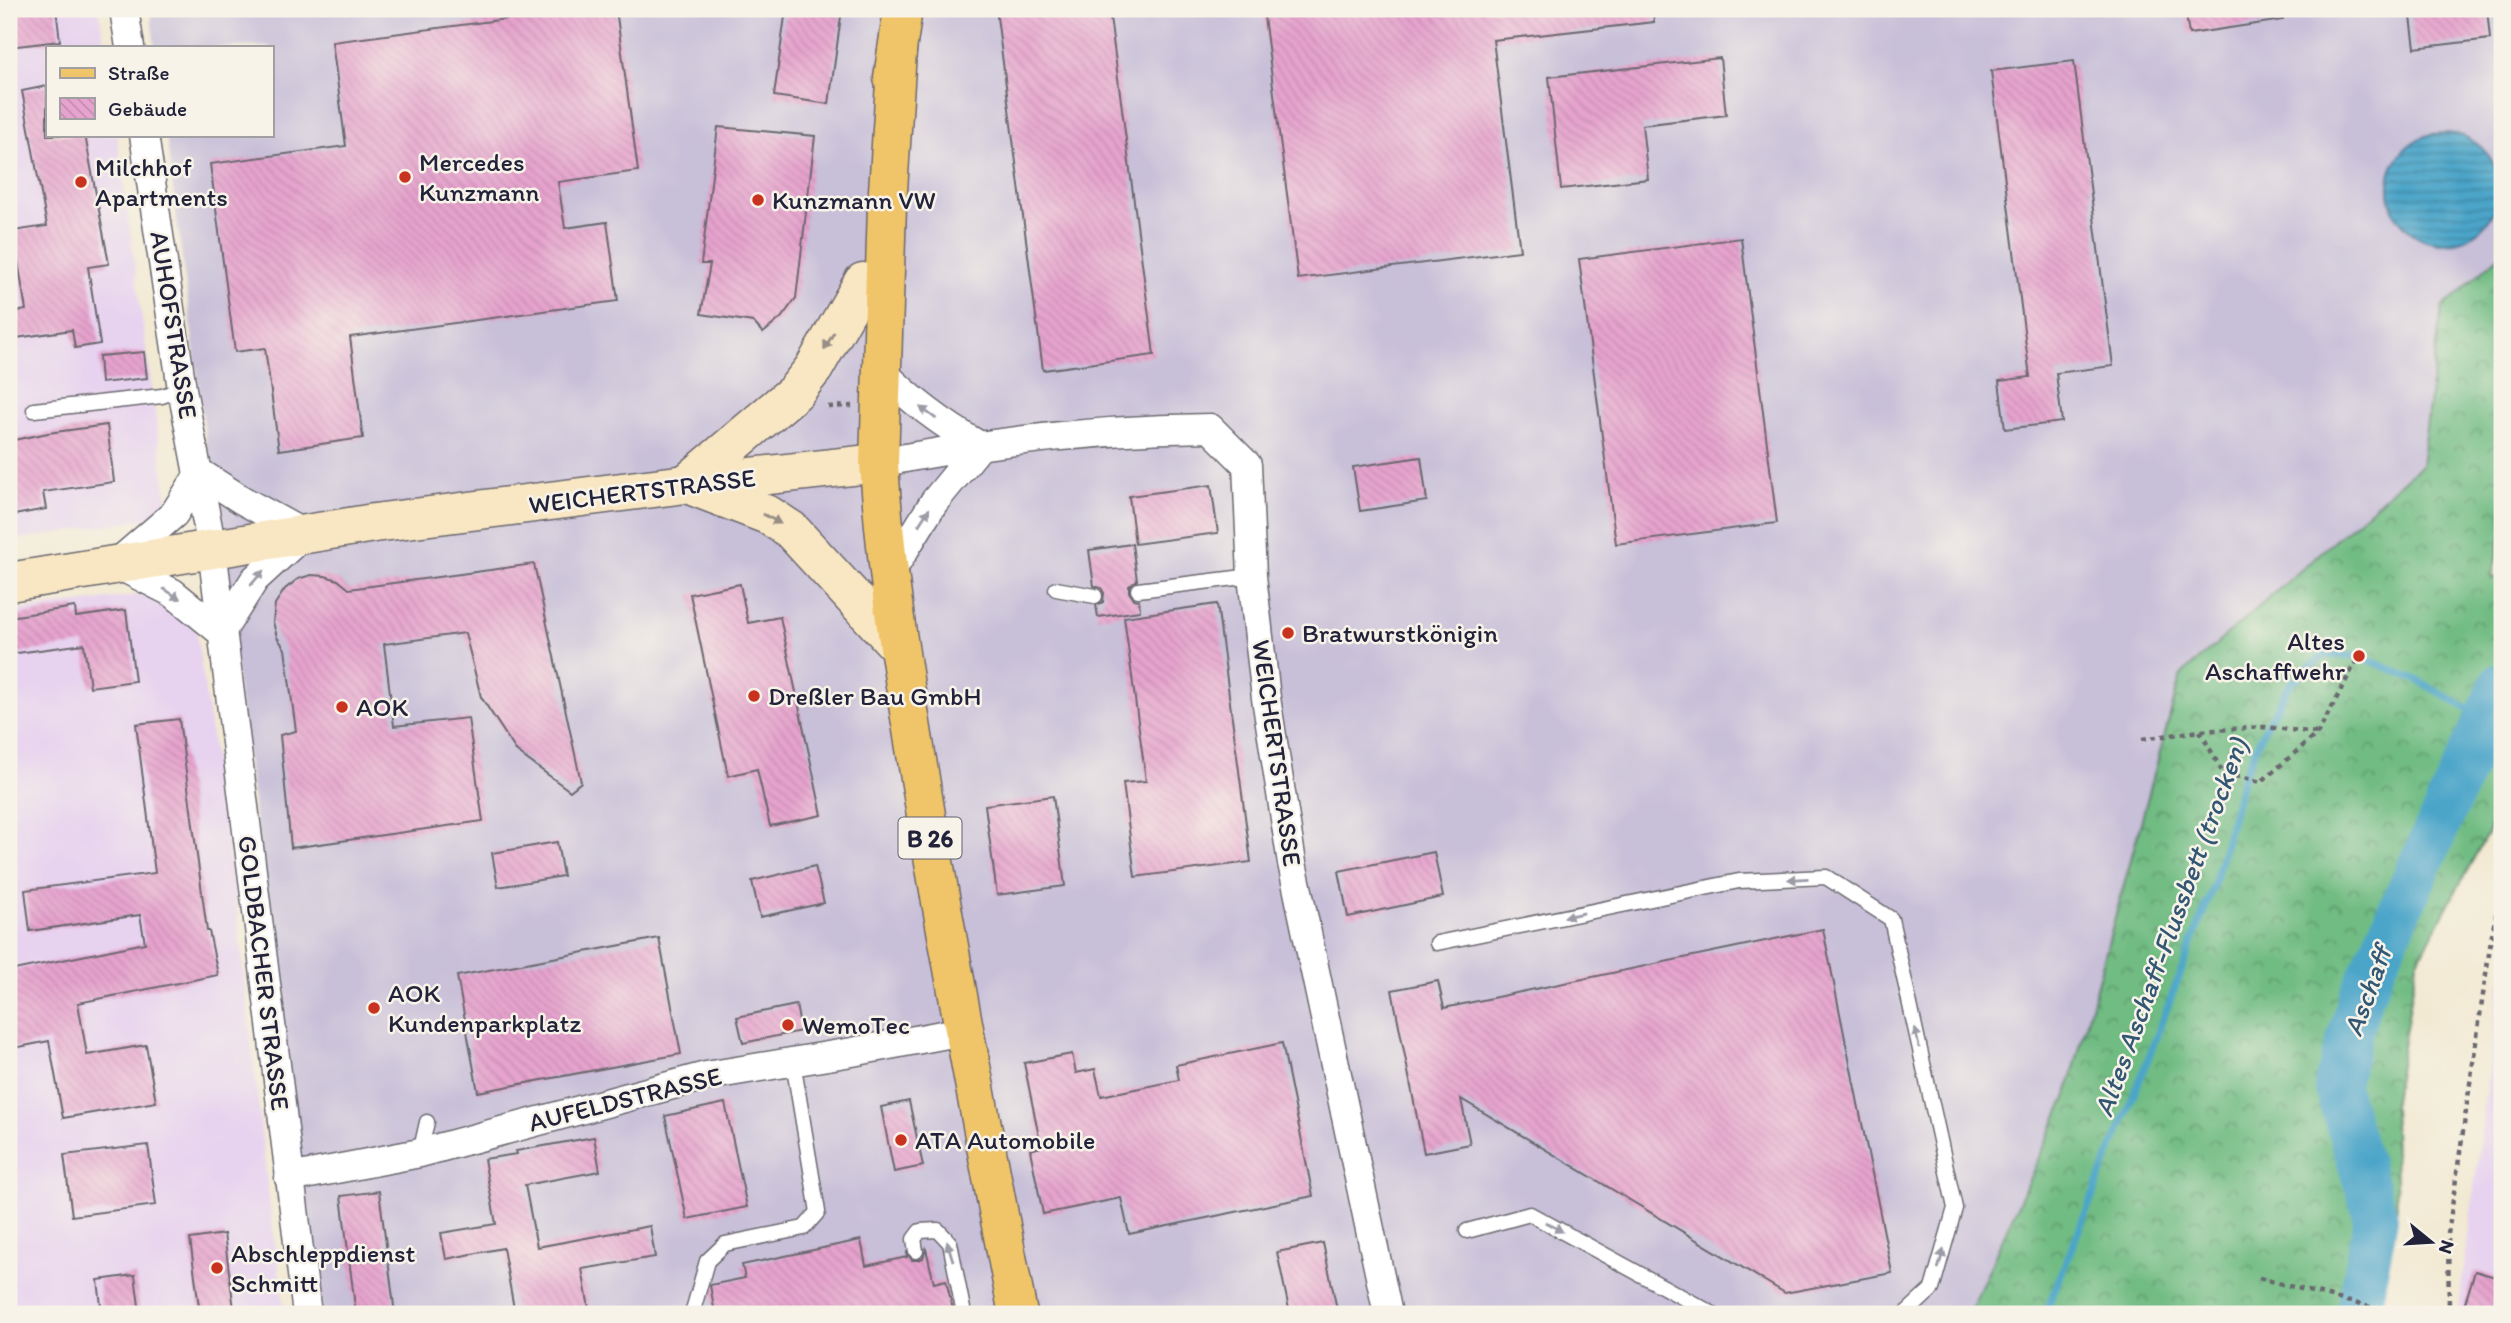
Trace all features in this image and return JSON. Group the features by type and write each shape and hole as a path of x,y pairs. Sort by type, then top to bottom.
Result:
{"main road":[{"path":"879,463 861,405 863,282 903,9"},
{"path":"879,463 887,206 897,52"},
{"path":"863,282 814,368 795,392 686,484 768,515 791,530 898,646"},
{"name":"WEICHERTSTRASSE","path":"212,549 374,523 879,463"},
{"name":"B 26","path":"879,463 898,646 963,1031 1018,1314"},
{"path":"9,582 212,549"}],"street":[{"path":"124,9 130,46"},
{"name":"AUHOFSTRASSE","path":"144,136 182,389 200,473 212,549"},
{"path":"883,372 906,396 980,446 934,502 889,575"},
{"name":"WEICHERTSTRASSE","path":"879,463 980,446 1150,429 1210,428 1247,465 1252,576 1266,698 1292,863 1388,1314"},
{"path":"200,473 304,534 255,579 222,632 173,593 117,564 174,514 200,473"},
{"name":"GOLDBACHER STRASSE","path":"212,549 307,1314"},
{"name":"AUFELDSTRASSE","path":"289,1178 420,1153 706,1076 963,1031"}],"lane":[{"path":"34,410 162,396 182,389"},
{"path":"1138,590 1252,576"},
{"path":"1056,589 1095,596"},
{"path":"1437,943 1739,881 1826,877 1891,919 1955,1208 1932,1289 1905,1314"},
{"path":"692,1314 707,1261 725,1244 804,1228 818,1212 793,1062"},
{"path":"420,1153 428,1122"},
{"path":"1467,1230 1530,1214 1713,1314"},
{"path":"916,1251 914,1239 920,1231 939,1230 950,1243 964,1314"}],"path":[{"path":"2200,731 2223,773 2262,782 2318,733 2359,656"},
{"path":"2142,739 2200,731 2265,727 2318,733"},
{"path":"2449,1314 2448,1234 2491,940 2502,884"},
{"path":"2259,1278 2396,1314"}],"shaded area":[{"path":"9,9 99,9 105,46 46,46 46,136 117,136 169,515 9,541"},
{"path":"150,9 2502,9 2502,245 2500,254 2442,308 2421,465 2181,675 2067,1095 1969,1314 323,1314 307,1216 166,136 273,136 273,46 155,46"},
{"path":"190,588 236,905 271,1217 285,1314 9,1314 9,612"},
{"path":"2502,968 2502,1314 2458,1314"}],"green space":[{"path":"2502,245 2502,532 2492,579 2502,575 2502,807 2417,962 2393,1106 2397,1207 2377,1314 1969,1314 2067,1095 2181,675 2421,465 2442,308 2500,255"}],"water":[{"path":"2444,133 2465,137 2483,149 2495,167 2499,188 2495,209 2483,227 2465,239 2444,243 2423,239 2405,227 2393,209 2389,188 2393,167 2405,149 2423,137"}],"building":[{"path":"9,9 56,9 60,41 9,47"},
{"name":"Mercedes Kunzmann","path":"582,9 616,9 638,171 558,182 565,228 607,222 618,301 350,337 363,438 279,450 265,348 235,352 210,164 346,146 332,42"},
{"path":"786,9 842,9 829,104 774,96"},
{"path":"996,9 1109,9 1154,355 1043,370"},
{"path":"1263,9 1653,9 1654,22 1493,40 1520,251 1298,279"},
{"path":"2185,9 2282,9 2283,20 2189,34"},
{"path":"2410,9 2487,9 2490,39 2415,48"},
{"path":"1720,58 1726,115 1642,125 1648,179 1561,189 1549,77"},
{"path":"2074,61 2113,366 2056,373 2062,422 2005,429 1999,381 2030,377 1991,71"},
{"path":"46,86 46,136 85,136 109,264 88,267 100,344 75,348 72,330 9,339 9,313 26,310 13,231 47,226 22,91"},
{"name":"Kunzmann VW","path":"718,127 815,136 796,298 781,318 763,333 753,322 701,314 710,264 701,264"},
{"path":"1741,238 1777,523 1616,544 1579,259"},
{"path":"144,352 147,378 101,383 99,356"},
{"path":"107,425 114,482 43,492 46,509 9,516 9,441"},
{"path":"1421,457 1427,501 1360,511 1353,467"},
{"path":"1211,485 1218,533 1135,544 1129,496"},
{"path":"1132,544 1137,580 1129,586 1129,592 1134,599 1139,600 1140,611 1098,617 1096,605 1103,602 1104,593 1101,588 1094,586 1089,550"},
{"name":"AOK","path":"534,564 581,782 570,791 517,752 481,697 465,633 384,644 394,726 468,718 483,821 291,848 280,735 296,731 285,649 277,637 273,622 275,604 285,589 298,579 311,575 338,580 349,589"},
{"name":"Dreßler Bau GmbH","path":"740,584 748,623 780,617 822,815 770,826 757,769 728,776 690,594"},
{"path":"1217,604 1251,862 1135,877 1123,783 1146,781 1124,617"},
{"path":"75,607 76,617 126,610 135,681 90,687 84,644 9,654 9,617"},
{"path":"179,719 207,931 218,975 78,1003 87,1055 146,1045 156,1102 63,1118 49,1041 9,1049 9,971 145,943 140,915 30,931 25,890 155,873 136,724"},
{"path":"1053,796 1065,886 997,895 985,805"},
{"path":"557,842 563,876 498,887 492,853"},
{"path":"1434,852 1443,897 1348,917 1339,871"},
{"path":"815,866 824,903 760,917 752,881"},
{"path":"1823,929 1892,1273 1785,1293 1461,1099 1470,1144 1424,1153 1392,990 1438,981 1444,1008"},
{"path":"659,938 681,1054 478,1092 457,976"},
{"path":"796,1005 801,1031 743,1043 737,1017"},
{"path":"1282,1043 1313,1196 1129,1234 1121,1198 1043,1214 1030,1150 1041,1147 1024,1063 1072,1054 1076,1073 1095,1069 1101,1096 1179,1080 1176,1065"},
{"path":"909,1101 923,1166 894,1172 881,1107"},
{"path":"725,1103 747,1207 687,1219 665,1116"},
{"path":"594,1137 600,1171 525,1185 537,1247 650,1226 655,1257 582,1269 590,1314 515,1314 503,1248 446,1259 441,1233 496,1224 484,1159"},
{"path":"148,1145 156,1205 72,1216 64,1155"},
{"path":"379,1191 395,1314 356,1314 341,1196"},
{"path":"224,1234 234,1309 200,1314 190,1239"},
{"path":"861,1240 866,1266 907,1257 907,1253 912,1260 918,1260 923,1258 926,1249 934,1283 946,1280 954,1314 715,1314 710,1285 745,1278 742,1265"},
{"path":"1323,1243 1338,1314 1290,1314 1277,1252"},
{"path":"2475,1271 2502,1279 2502,1314 2491,1314 2464,1306"},
{"path":"135,1275 140,1314 102,1314 98,1280"}],"waterway":[{"name":"Altes Aschaff-Flussbett (trocken)","path":"2045,1314 2146,1064 2214,885 2243,777 2265,727 2290,684 2324,655 2359,656 2419,681 2485,719"},
{"name":"Aschaff","path":"2358,1314 2376,1218 2336,1086 2360,998 2502,684"}],"place":[{"name":"Mercedes Kunzmann","path":"405,177"},
{"name":"Milchhof Apartments","path":"81,182"},
{"name":"Kunzmann VW","path":"758,200"},
{"name":"Bratwurstkönigin","path":"1288,633"},
{"name":"Altes Aschaffwehr","path":"2359,656"},
{"name":"Dreßler Bau GmbH","path":"754,696"},
{"name":"AOK","path":"342,707"},
{"name":"AOK Kundenparkplatz","path":"374,1008"},
{"name":"WemoTec","path":"788,1025"},
{"name":"ATA Automobile","path":"901,1140"},
{"name":"Abschleppdienst Schmitt","path":"217,1268"}]}
